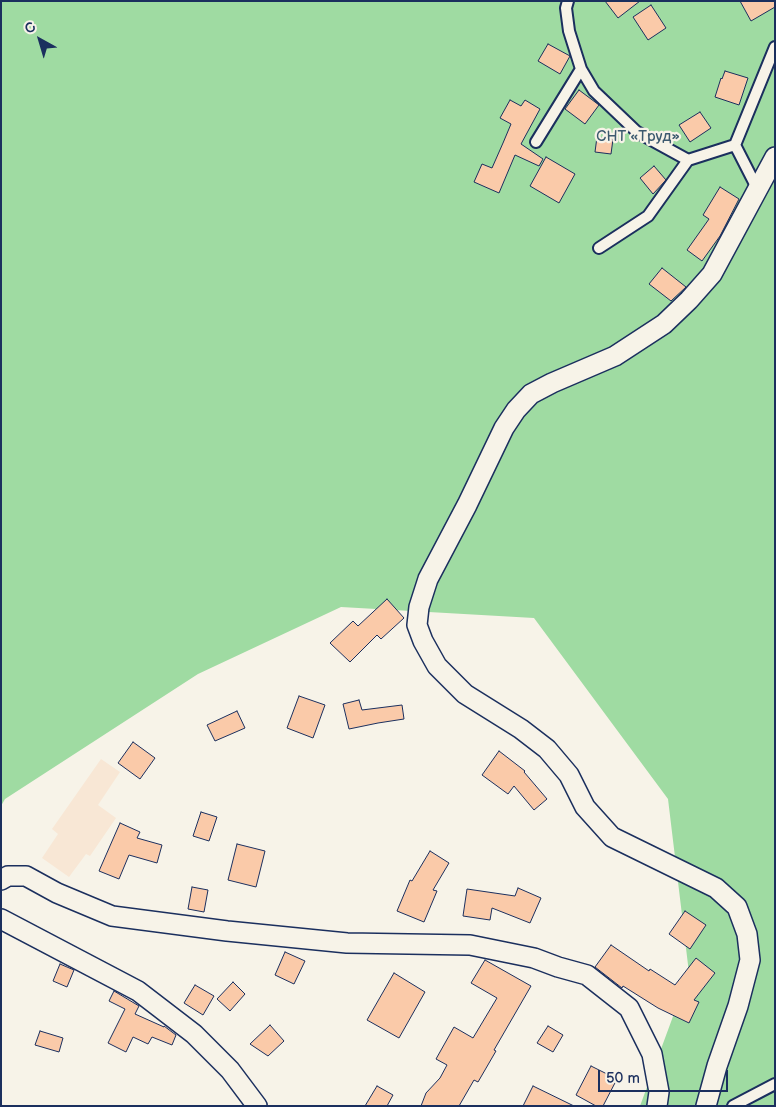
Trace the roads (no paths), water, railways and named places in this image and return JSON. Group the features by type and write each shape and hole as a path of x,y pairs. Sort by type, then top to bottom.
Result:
{"street":[{"path":"706,1106 717,1066 738,1006 750,960 747,934 737,907 716,888 612,838 585,807 569,776 547,749 464,694 437,666 422,641 417,625 419,607 428,579 467,505 504,428 516,410 531,394 615,356 664,324 689,300 712,274 775,157"},
{"path":"1,880 8,876 26,876 57,893 112,916 227,931 347,943 470,945 534,958 586,975 629,1008 652,1054 659,1092 657,1106"},
{"path":"1,919 138,992 194,1034 230,1070 257,1106"}],"lane":[{"path":"568,1 566,8 569,31 581,69 594,91 637,132 688,160"},
{"path":"757,188 735,145 775,47"},
{"path":"536,142 581,69"},
{"path":"599,248 648,216 688,160 735,145"},
{"path":"733,1106 775,1084"}],"park label":[{"name":"СНТ «Труд»","path":"638,137"}]}
